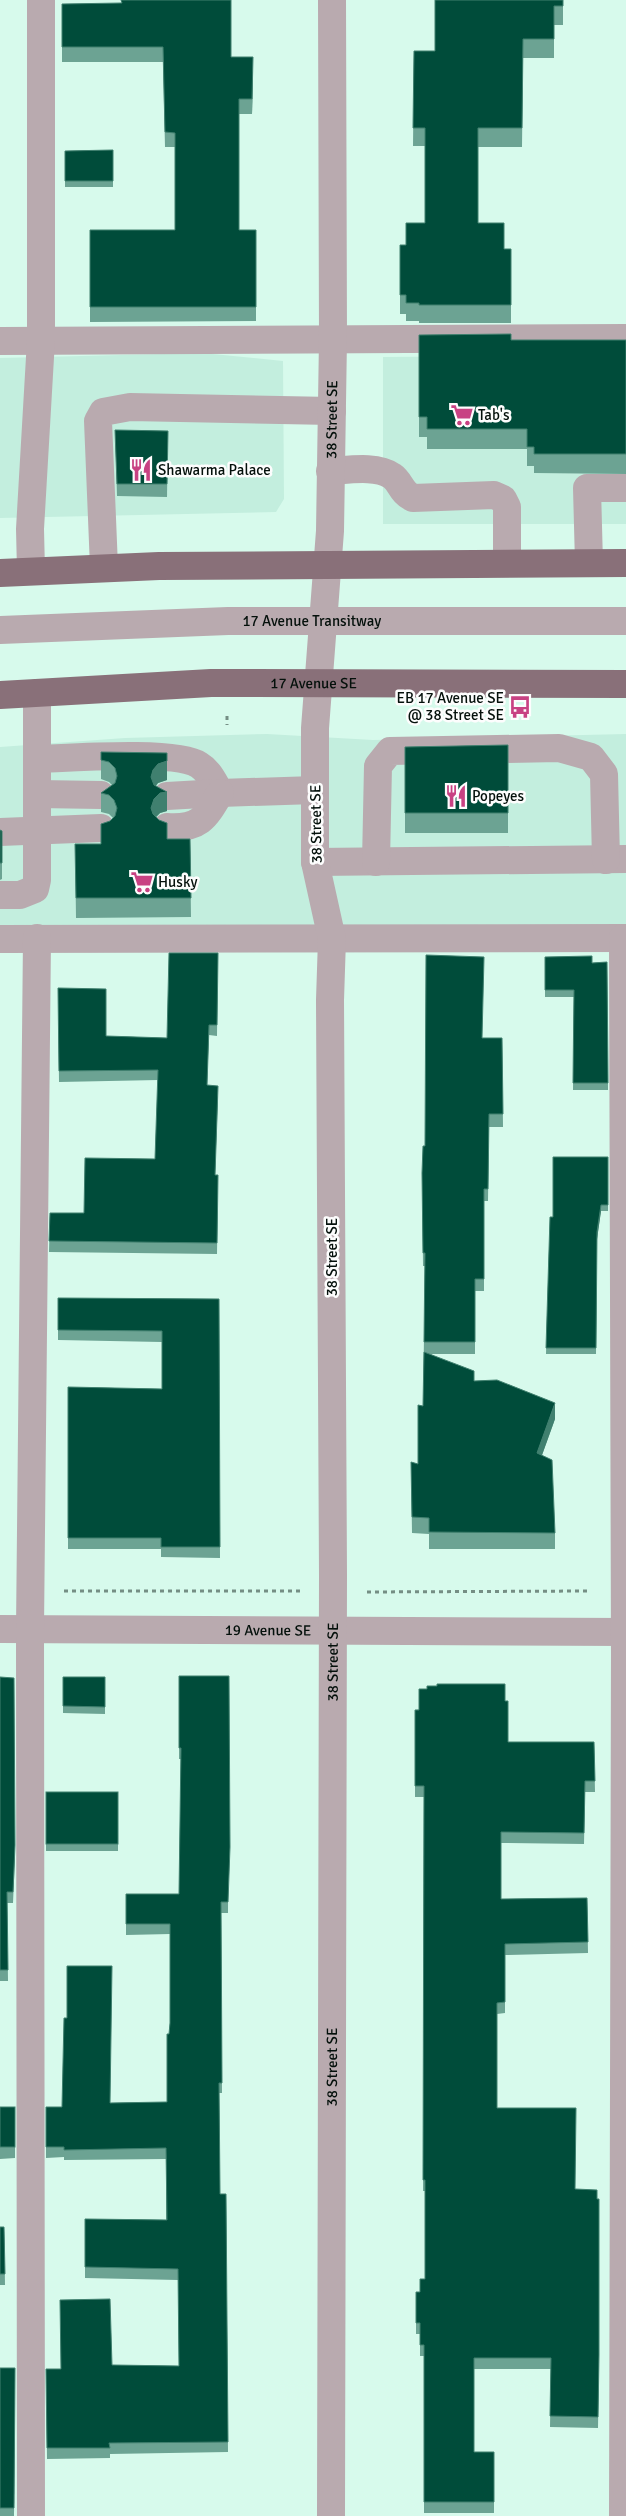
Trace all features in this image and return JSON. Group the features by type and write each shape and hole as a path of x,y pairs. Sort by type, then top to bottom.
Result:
{"main road":[{"path":"0,573 104,568 626,563"},
{"name":"17 Avenue SE","path":"0,695 211,683 626,684"}],"street":[{"path":"31,571 30,529 40,340 40,0"},
{"name":"38 Street SE","path":"331,2516 333,1631 330,1020 332,939 315,862 314,728 328,566 332,411 332,0"},
{"path":"0,341 626,338"},
{"path":"104,568 98,421 103,412 130,408 332,411"},
{"path":"330,471 386,472 394,477 405,495 413,498 494,495 503,499 507,507 507,563"},
{"path":"589,563 587,488 626,488"},
{"name":"17 Avenue Transitway","path":"0,630 166,622 626,621"},
{"path":"0,895 20,894 35,889 37,880 37,693"},
{"path":"315,862 376,862 616,860 604,774 591,757 559,748 390,751 378,766 376,862"},
{"path":"37,758 174,757 200,765 209,773 220,793"},
{"path":"167,796 314,790"},
{"path":"167,828 184,828 196,824 206,816 220,793"},
{"path":"38,794 101,795"},
{"path":"0,832 38,832 101,828"},
{"path":"0,938 625,938 622,2516"},
{"path":"31,2516 30,1629 36,938"},
{"name":"19 Avenue SE","path":"0,1629 625,1632"}],"shaded area":[{"path":"203,353 283,361 284,499 276,512 0,518 0,358"},
{"path":"626,355 626,524 383,524 383,357"},
{"path":"267,734 373,740 626,734 626,931 0,938 0,747 125,738"}],"building":[{"path":"121,0 231,0 231,57 253,57 252,99 239,99 239,230 256,230 256,307 90,307 90,230 175,230 175,133 165,132 163,47 62,47 62,4 122,3"},
{"path":"435,0 563,0 563,6 554,6 554,39 523,39 522,128 478,128 478,223 504,223 504,249 511,249 511,305 419,305 419,303 406,303 406,295 400,295 400,245 406,245 406,223 425,223 425,128 413,128 414,51 435,51"},
{"path":"113,150 113,181 65,181 65,151"},
{"path":"511,334 511,340 626,340 626,454 534,454 534,447 527,447 527,429 427,429 427,417 419,417 419,335"},
{"name":"Shawarma Palace","path":"115,430 168,431 167,484 117,484"},
{"name":"Popeyes","path":"508,745 508,813 405,813 405,747"},
{"path":"101,752 167,753 167,761 158,764 153,770 151,777 154,785 167,792 160,793 154,799 151,808 153,814 159,820 167,823 167,839 190,839 191,898 76,898 75,844 101,844 101,824 110,821 115,816 117,808 114,800 109,795 101,793 115,783 117,776 115,768 109,762 101,760"},
{"path":"0,830 2,831 2,863 0,863"},
{"path":"169,953 218,953 217,1025 209,1025 207,1085 218,1086 215,1175 218,1175 217,1243 49,1241 50,1213 84,1213 85,1158 155,1159 158,1070 59,1071 58,988 106,989 106,1036 167,1038"},
{"path":"426,955 484,957 482,1038 502,1038 503,1114 489,1114 488,1189 484,1189 484,1279 475,1279 475,1342 424,1342 425,1253 423,1253 422,1173 423,1146 425,1146"},
{"path":"592,956 592,963 607,962 608,1083 573,1083 574,990 545,990 545,957"},
{"path":"553,1157 608,1157 608,1205 601,1205 597,1232 596,1348 546,1348 550,1217 553,1217"},
{"path":"58,1298 219,1299 220,1547 161,1547 161,1538 68,1538 68,1387 162,1389 162,1331 58,1330"},
{"path":"424,1352 474,1371 474,1381 497,1380 555,1403 537,1453 552,1460 555,1533 429,1532 429,1518 412,1517 411,1462 418,1464 418,1405 423,1406"},
{"path":"179,1676 229,1676 230,1847 228,1902 221,1902 222,2083 219,2083 220,2194 226,2194 228,2442 109,2443 110,2448 47,2448 46,2369 61,2369 60,2300 110,2299 112,2365 179,2366 178,2269 85,2267 85,2219 167,2220 166,2148 64,2150 64,2147 46,2147 46,2107 62,2107 64,2018 67,2018 67,1966 112,1966 110,2103 167,2102 167,2034 169,2034 170,2023 170,1924 126,1924 126,1894 179,1894 181,1748 179,1748"},
{"path":"0,1677 14,1678 15,1845 13,1892 7,1892 8,1970 0,1970"},
{"path":"63,1677 105,1677 105,1707 63,1706"},
{"path":"437,1684 505,1684 505,1701 508,1701 508,1742 594,1742 595,1781 585,1781 584,1833 501,1832 501,1899 587,1898 588,1942 505,1944 505,2002 497,2003 497,2108 576,2108 575,2189 597,2190 597,2199 599,2199 598,2417 550,2416 551,2358 474,2358 474,2452 494,2452 494,2502 424,2502 424,2345 420,2345 420,2323 416,2323 416,2292 420,2292 420,2279 425,2279 425,2180 423,2180 424,1786 415,1786 415,1710 419,1710 419,1689 427,1689 427,1686 437,1686"},
{"path":"46,1792 118,1792 118,1844 46,1844"},
{"path":"0,2107 15,2107 15,2147 0,2147"},
{"path":"0,2227 4,2227 5,2274 0,2274"},
{"path":"0,2368 15,2368 14,2508 0,2508"}],"place":[{"name":"Tab's","path":"462,415"},
{"name":"Shawarma Palace","path":"141,470"},
{"name":"EB 17 Avenue SE @ 38 Street SE","path":"520,707"},
{"name":"Popeyes","path":"456,796"},
{"name":"Husky","path":"142,882"}]}
